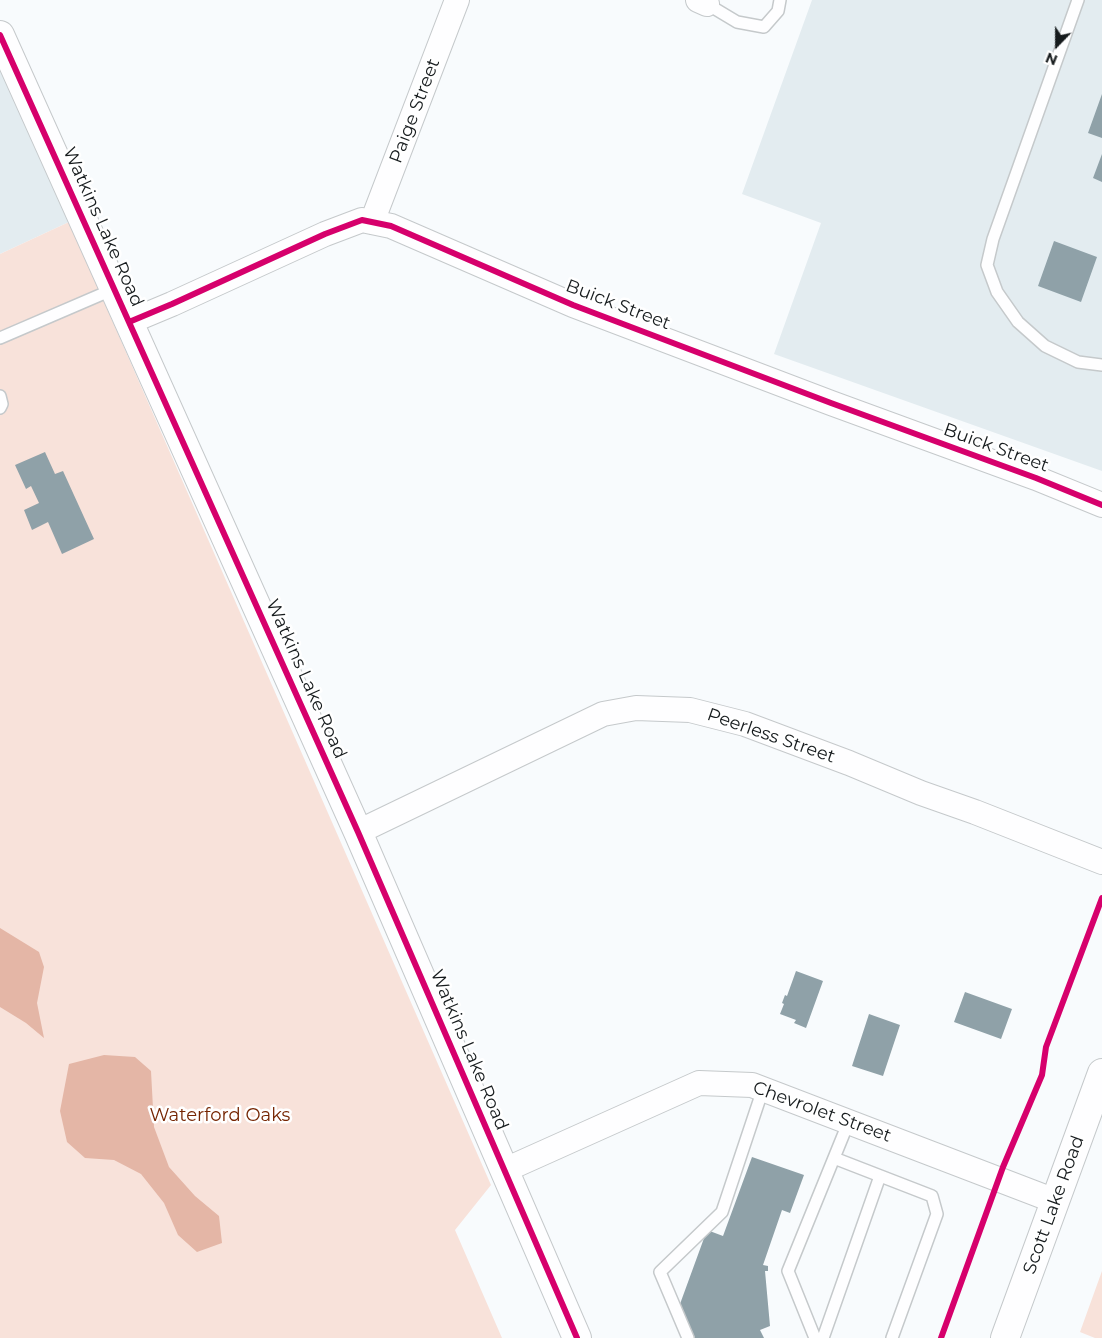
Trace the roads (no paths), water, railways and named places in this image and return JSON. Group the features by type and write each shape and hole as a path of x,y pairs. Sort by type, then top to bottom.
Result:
{"street":[{"name":"Paige Street","path":"372,222 458,0"},
{"name":"Watkins Lake Road","path":"0,35 358,832 577,1338"},
{"name":"Buick Street","path":"129,322 325,234 362,220 391,226 573,305 1036,478 1102,505"},
{"name":"Peerless Street","path":"358,832 603,714 636,708 690,710 745,724 1102,862"},
{"name":"Scott Lake Road","path":"1005,1338 1102,1073"},
{"name":"Chevrolet Street","path":"505,1170 699,1083 752,1084 1055,1201"}],"lane":[{"path":"702,2 737,22 764,27 778,11 780,0"},
{"path":"1078,0 993,239 987,265 997,292 1018,322 1045,346 1078,362 1102,365"},
{"path":"0,338 114,289"},
{"path":"0,396 2,404 0,408"},
{"path":"688,1338 660,1272 722,1212 763,1089"},
{"path":"815,1338 788,1272 849,1121"},
{"path":"834,1158 932,1196 937,1214 892,1338"},
{"path":"823,1338 880,1176"}],"park label":[{"name":"Waterford Oaks","path":"220,1116"}]}
